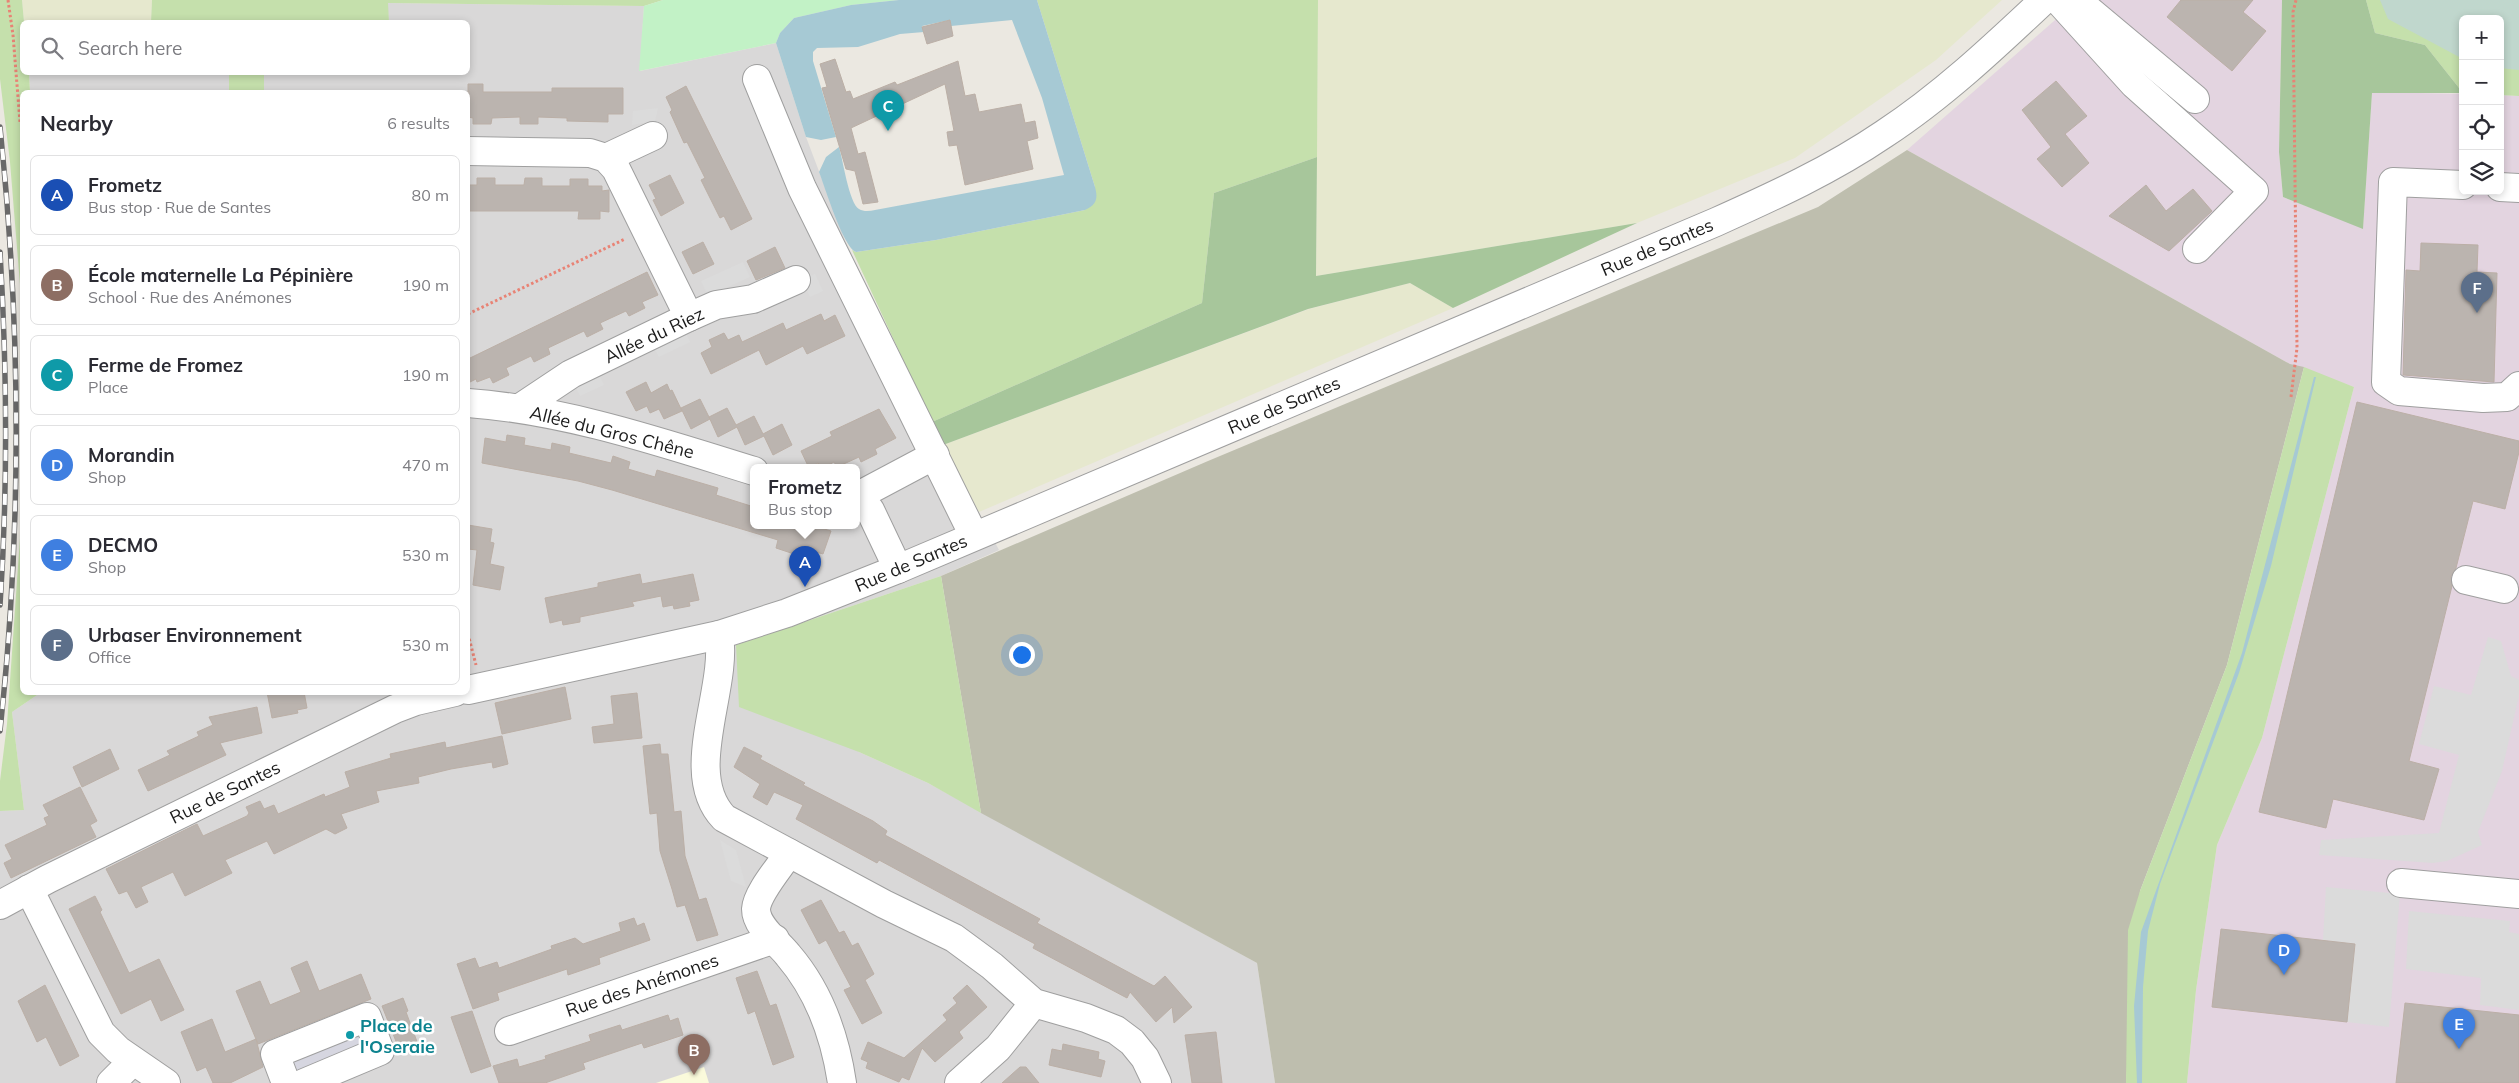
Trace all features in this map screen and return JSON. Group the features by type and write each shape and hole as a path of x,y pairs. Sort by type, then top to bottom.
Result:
{"street":[{"name":"Rue de Santes","path":"475,688 719,635 787,613 898,569 1787,190 1856,152 1902,123 1960,76 2044,0"},
{"path":"2058,0 2134,84 2254,191 2196,249"},
{"path":"2078,0 2096,19 2195,99"},
{"path":"756,79 802,188 974,536"},
{"path":"606,158 653,136"},
{"path":"470,151 590,153 606,158 616,169 689,317"},
{"path":"2459,185 2393,182 2386,382 2398,391 2483,398 2507,397 2519,386"},
{"path":"2504,187 2519,188"},
{"name":"Allée du Riez","path":"520,408 571,374 689,317 716,305 753,299 796,280"},
{"name":"Allée du Gros Chêne","path":"470,402 520,408 564,416 619,430 750,470"},
{"path":"860,496 934,455"},
{"path":"860,501 870,510 898,569"},
{"path":"2466,580 2504,589"},
{"path":"719,635 720,662 716,692 708,724 707,764 708,790 711,801 724,818 884,904 954,938 992,966 1034,1003 1086,1018 1116,1030 1132,1042 1145,1058 1157,1083"},
{"name":"Rue de Santes","path":"0,905 395,709 416,701 443,695"},
{"path":"788,853 761,893 756,908 761,923 790,956 819,1001 835,1046 842,1083"},
{"path":"2401,883 2519,894"},
{"path":"30,889 97,1026 112,1044 166,1083"},
{"name":"Rue des Anémones","path":"510,1031 775,939"},
{"path":"959,1083 987,1059 1034,1003"},
{"path":"286,1083 275,1054 367,1017 380,1051 304,1083"},
{"path":"110,1083 133,1060"}],"path":[{"path":"8,0 13,35 20,122"},
{"path":"2291,397 2297,348 2293,12 2296,0"},
{"path":"470,313 646,228"},
{"path":"470,649 475,688"}],"shaded area":[{"path":"22,0 152,0 151,20 24,20"},
{"path":"1318,0 2002,0 1936,60 1795,158 1637,223 1316,276"},
{"path":"2078,0 2282,0 2279,152 2283,197 2363,228 2372,92 2459,94 2459,195 2504,195 2504,95 2519,96 2519,1083 2187,1083 2196,990 2217,845 2262,738 2354,387 2290,364 1907,150"},
{"path":"2282,0 2366,0 2375,33 2425,45 2459,88 2459,93 2372,93 2363,229 2283,197 2279,152"},
{"path":"2380,0 2519,0 2519,70 2504,68 2504,15 2459,15 2459,57 2388,19"},
{"path":"387,3 644,6 640,71 776,43 806,137 845,240 943,444 999,550 941,576 736,645 859,752 928,783 1257,963 1275,1083 0,1083 0,811 24,810 12,712 37,695 470,695 470,90 264,90 264,75 470,75 470,20 389,20"},
{"path":"29,75 229,75 229,90 30,90"},
{"path":"658,108 655,121 632,125 633,111"},
{"path":"1907,150 2290,364 2304,367 2227,665 2140,891 2126,1083 1275,1083 1257,963 981,813 941,576 1208,461 1818,207"},
{"path":"1317,157 1316,276 1637,223 1453,308 1410,283 1308,309 943,445 932,422 1202,303 1214,193"},
{"path":"743,262 750,277 708,296 701,281"},
{"path":"815,274 823,291 810,297 802,279"},
{"path":"1410,283 1453,308 979,512 943,445 1309,309"},
{"path":"684,330 690,342 659,357 653,345"},
{"path":"598,372 604,385 580,396 574,383"},
{"path":"2488,637 2501,641 2511,676 2519,680 2519,695 2502,771 2478,832 2482,845 2447,861 2433,863 2319,855 2321,840 2439,833 2459,755 2419,744 2434,686 2471,695"},
{"path":"720,840 736,850 746,887 731,881"},
{"path":"2326,887 2400,894 2389,1027 2347,1022 2355,944 2323,940"},
{"path":"2409,911 2510,921 2509,932 2519,934 2519,1010 2480,1005 2481,978 2406,969"},
{"name":"Place de l'Oseraie","path":"370,1016 385,1052 307,1083 272,1055"},
{"path":"704,1067 709,1083 656,1083"}],"green space":[{"path":"0,0 22,0 24,20 20,20 20,75 29,75 30,90 20,90 20,284 10,162 0,79"},
{"path":"152,0 663,0 644,6 388,3 389,20 151,20"},
{"path":"663,0 899,0 851,5 794,18 780,33 776,43 639,71 644,6"},
{"path":"1037,0 1318,0 1317,157 1214,193 1202,303 932,422 852,250 856,252 936,240 1085,210 1095,187"},
{"path":"2366,0 2519,0 2519,96 2504,95 2504,15 2459,15 2459,88 2425,45 2375,33"},
{"path":"229,75 264,75 264,90 229,90"},
{"path":"2304,367 2354,387 2262,738 2217,845 2196,990 2187,1083 2126,1083 2128,930 2140,891 2227,665"},
{"path":"20,538 20,695 37,695 12,712 24,810 0,811 0,781 7,724"},
{"path":"941,576 981,813 928,783 859,752 739,707 736,645"}],"water":[{"path":"899,0 1037,0 1095,187 1096,201 1092,206 1085,210 936,240 856,252 851,248 840,228 819,172 826,157 839,147 852,199 859,209 865,211 1064,175 1042,98 1012,20 951,26 950,20 922,26 924,32 900,34 858,47 817,48 813,52 813,61 836,137 821,140 806,137 776,43 780,33 794,18 851,5"},
{"path":"2314,377 2316,377 2271,566 2239,673 2160,884 2148,931 2143,987 2142,1083 2137,1083 2134,1006 2141,932 2242,653"}],"building":[{"path":"2181,0 2253,0 2243,12 2266,31 2232,71 2167,17"},
{"path":"950,20 953,36 927,44 922,27"},
{"path":"835,59 846,92 850,91 853,99 895,82 897,85 958,61 965,96 975,94 979,112 1021,104 1025,123 1035,121 1038,138 1027,141 1033,169 965,185 957,145 949,146 947,132 954,131 945,84 851,128 858,154 865,152 878,202 863,204 855,171 846,169 822,88 827,87 820,64"},
{"path":"2056,81 2087,116 2065,134 2089,163 2062,187 2037,159 2051,147 2022,110"},
{"path":"468,84 483,84 483,92 552,92 552,88 623,88 623,114 608,114 608,122 567,121 567,118 538,117 538,124 520,124 520,117 492,118 491,124 473,124 473,118 470,117 470,90 468,90"},
{"path":"686,86 752,219 731,230 724,216 720,218 701,180 705,178 687,142 684,143 670,112 672,110 666,97"},
{"path":"670,175 684,203 661,216 653,200 656,199 649,185"},
{"path":"477,178 495,178 495,185 524,185 525,178 542,178 542,186 570,186 570,179 588,179 588,186 602,186 602,191 609,190 609,212 600,211 600,219 578,219 579,211 470,211 470,185 477,185"},
{"path":"2146,185 2166,211 2193,189 2212,211 2169,251 2109,216"},
{"path":"703,242 714,264 693,274 682,252"},
{"path":"2421,243 2478,245 2477,272 2497,273 2494,382 2403,375 2406,270 2420,271"},
{"path":"775,247 785,268 756,280 747,261"},
{"path":"647,272 658,295 642,302 645,308 629,316 626,311 600,323 603,329 587,337 584,331 548,348 550,354 534,362 531,356 506,368 509,375 493,383 490,377 477,382 476,379 470,382 470,358"},
{"path":"821,314 824,321 835,315 845,336 807,354 803,346 766,365 759,350 711,374 701,353 712,347 709,340 724,333 728,340 739,335 742,342 783,323 786,330"},
{"path":"646,382 651,393 667,384 682,411 664,419 659,409 650,413 647,406 636,411 626,392"},
{"path":"700,399 710,419 691,429 681,408"},
{"path":"2357,402 2519,441 2519,452 2505,509 2473,501 2456,568 2451,576 2452,586 2409,761 2439,769 2424,820 2333,799 2326,828 2259,812"},
{"path":"727,408 736,425 754,416 763,434 782,424 792,445 773,455 764,436 745,445 737,427 718,437 709,417"},
{"path":"879,409 896,438 875,449 877,454 861,462 859,457 844,464 835,464 834,462 830,464 807,464 801,451 832,436 830,432"},
{"path":"507,435 525,438 524,445 551,450 552,443 570,447 569,453 611,463 613,456 630,462 628,469 655,477 657,470 718,488 716,495 750,506 750,529 824,529 831,531 823,554 800,547 797,555 776,548 778,540 612,490 578,481 482,463 485,438 506,442"},
{"path":"470,525 492,529 490,542 494,543 490,564 504,567 500,590 473,585 477,550 470,549"},
{"path":"640,574 642,584 693,574 699,600 689,602 690,606 674,609 673,605 663,607 661,596 632,602 634,606 580,617 580,622 563,625 562,620 550,623 545,598 598,587 598,583"},
{"path":"565,687 571,719 502,734 495,703"},
{"path":"637,693 642,738 594,743 592,727 614,724 611,696"},
{"path":"268,695 305,695 307,708 297,710 298,713 272,718"},
{"path":"257,707 262,733 220,743 226,755 148,791 138,770 170,755 167,751 199,736 197,732 213,725 209,717"},
{"path":"502,736 508,764 493,768 492,762 451,769 418,777 419,783 376,791 379,802 341,814 347,828 335,834 326,829 274,854 267,841 225,860 232,873 185,896 173,872 141,887 148,902 136,908 127,891 119,894 106,869 197,824 203,836 247,816 249,813 246,807 260,801 264,809 274,805 278,814 324,794 325,797 350,787 345,772 391,758 390,754 445,742 446,748"},
{"path":"660,744 661,754 668,754 674,812 681,811 685,856 699,900 706,898 718,935 697,941 685,905 677,907 660,851 657,813 650,814 643,746"},
{"path":"744,747 762,756 760,759 805,783 803,785 873,821 887,831 885,835 1040,919 1037,923 1154,986 1165,976 1192,1007 1174,1023 1172,1007 1156,1022 1130,992 1127,998 1033,948 1035,944 879,860 877,863 796,819 803,805 774,792 767,805 753,797 760,784 734,767"},
{"path":"110,749 119,769 82,787 73,767"},
{"path":"80,787 97,821 90,825 96,837 11,878 4,863 12,859 5,845 47,825 44,818 49,816 43,805"},
{"path":"95,896 102,910 100,912 129,973 159,959 184,1010 161,1021 151,999 121,1014 69,909"},
{"path":"821,900 839,933 844,931 852,946 858,943 874,974 865,980 882,1013 862,1024 844,990 851,987 826,940 819,944 801,910"},
{"path":"634,918 637,926 644,923 650,940 599,958 600,964 568,975 567,969 497,993 499,1000 473,1009 457,964 475,958 479,968 497,962 499,968 552,949 551,946 575,938 583,944 621,931 619,923"},
{"path":"2221,929 2355,944 2347,1022 2212,1007"},
{"path":"307,961 319,991 361,974 371,999 258,1044 236,991 260,981 270,1005 301,992 291,968"},
{"path":"757,971 770,1006 776,1004 794,1057 773,1065 755,1011 748,1014 736,978"},
{"path":"45,985 79,1056 60,1066 46,1037 37,1042 18,1001"},
{"path":"967,985 987,1007 959,1032 963,1038 935,1062 922,1048 909,1080 902,1077 899,1082 866,1068 868,1062 861,1059 868,1042 904,1058 947,1020 943,1015 957,1003 953,998"},
{"path":"403,998 419,1047 401,1054 382,1006"},
{"path":"2405,1003 2519,1015 2519,1083 2396,1083"},
{"path":"472,1011 491,1066 471,1073 451,1017"},
{"path":"668,1015 670,1021 678,1018 683,1035 644,1048 642,1043 583,1063 585,1069 545,1083 499,1083 493,1066 517,1059 519,1067 546,1059 545,1056 591,1041 589,1035 620,1025 622,1030"},
{"path":"212,1019 225,1052 256,1039 263,1067 230,1083 213,1083 206,1067 197,1071 181,1032"},
{"path":"1216,1032 1222,1083 1192,1083 1185,1035"},
{"path":"1063,1044 1099,1052 1098,1059 1105,1061 1101,1077 1049,1065 1052,1049 1062,1051"},
{"path":"1020,1067 1026,1067 1039,1083 1002,1083"}],"railway":[{"path":"0,127 12,277 16,429 12,580 0,731"},
{"path":"0,252 6,428 3,561 0,605"}],"place":[{"name":"Ferme de Fromez","path":"888,131"},
{"name":"Urbaser Environnement","path":"2477,313"},
{"name":"Frometz","path":"805,587"},
{"name":"Morandin","path":"2284,975"},
{"name":"Place de l'Oseraie","path":"350,1035"},
{"name":"DECMO","path":"2459,1049"},
{"name":"École maternelle La Pépinière","path":"694,1075"}]}
